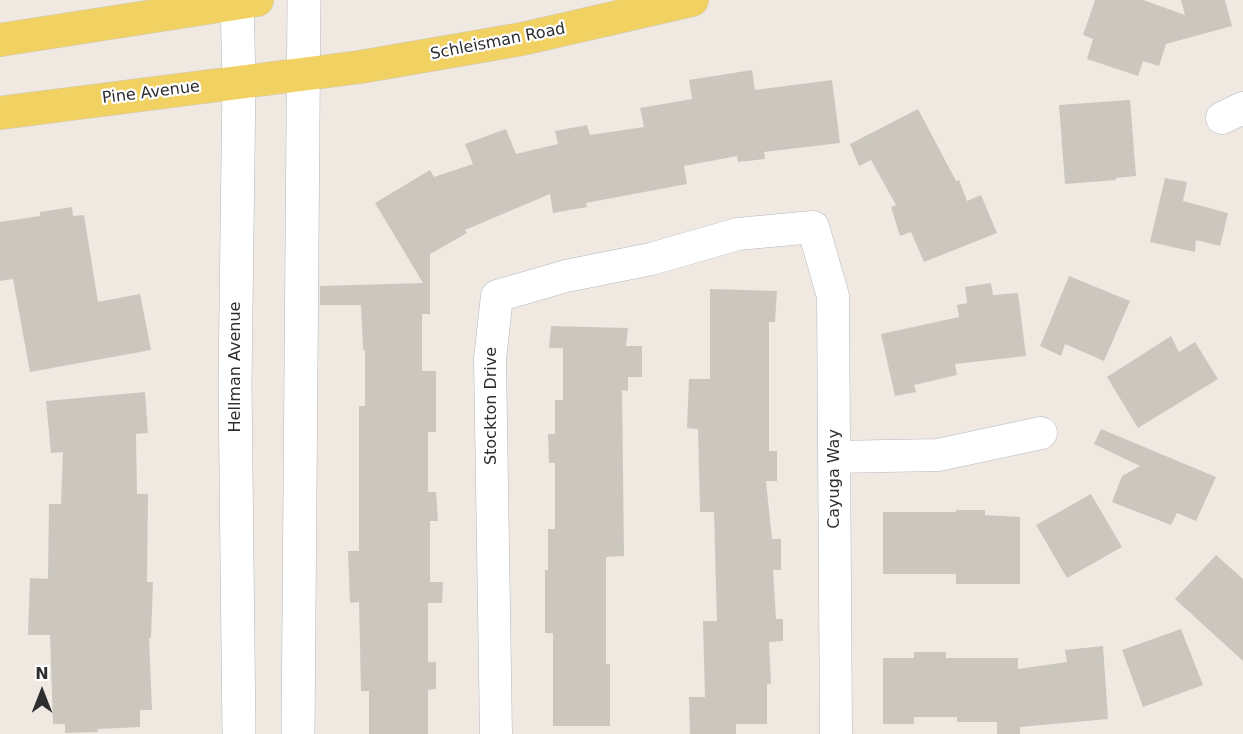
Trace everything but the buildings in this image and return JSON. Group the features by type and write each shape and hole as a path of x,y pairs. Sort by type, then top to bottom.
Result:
{"main road":[{"path":"298,734 304,0"},
{"name":"Schleisman Road","path":"302,74 360,67 522,39 692,0"},
{"path":"0,40 244,1"},
{"name":"Hellman Avenue","path":"239,734 235,383 239,82 244,1"},
{"name":"Pine Avenue","path":"0,113 302,74"}],"street":[{"name":"Cayuga Way","path":"813,227 833,296 836,734"},
{"name":"Stockton Drive","path":"496,734 489,359 497,296 566,276 651,260 738,234 813,227"},
{"path":"835,457 938,455 1041,433"}]}
